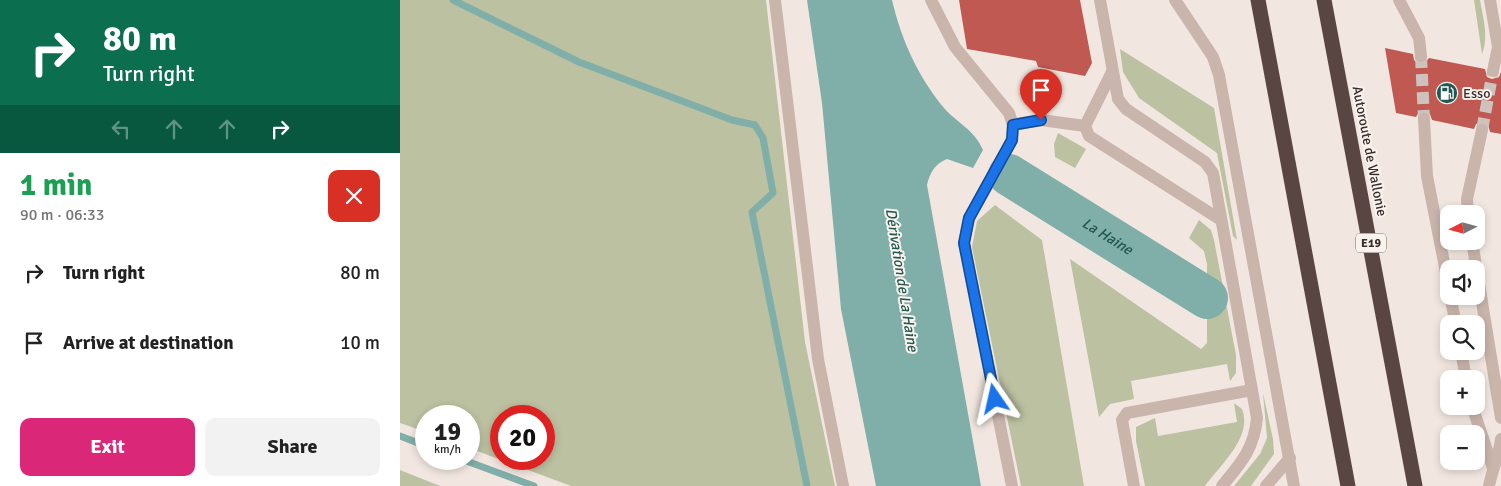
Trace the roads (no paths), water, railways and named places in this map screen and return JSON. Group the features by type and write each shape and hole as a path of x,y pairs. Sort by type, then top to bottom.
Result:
{"highway":[{"path":"1258,0 1348,486"},
{"name":"Autoroute de Wallonie","path":"1324,0 1415,486"}],"lane":[{"path":"775,0 818,359 843,486"},
{"path":"931,0 955,47 1009,113 1013,125 1012,140 969,218 964,243 1012,486"},
{"path":"1100,0 1118,98 1126,109 1205,162 1212,173 1222,220 1256,418 1255,437 1248,453 1222,486"},
{"path":"1175,0 1213,57 1219,75 1294,486"},
{"path":"1399,0 1419,38 1421,56"},
{"path":"1490,0 1500,51 1493,71"},
{"path":"1112,72 1086,126 1089,136 1222,220"},
{"path":"1424,119 1427,176 1444,260"},
{"path":"1013,125 1041,120 1086,126"},
{"path":"1467,205 1482,130"},
{"path":"1473,250 1501,418"},
{"path":"1134,486 1122,420 1127,413 1252,390"},
{"path":"1475,415 1493,468"},
{"path":"1489,486 1493,468 1500,454 1501,440"},
{"path":"1266,486 1290,458"}],"water":[{"name":"Dérivation de La Haine","path":"807,0 892,0 900,29 926,84 949,114 975,137 983,150 973,168 947,159 939,163 930,176 927,185 981,486 876,486 841,309 822,103"}],"waterway":[{"path":"453,0 579,62 732,120 755,125 763,138 773,193 752,212 807,486"},
{"name":"La Haine","path":"1009,175 1207,298"},
{"path":"400,436 415,442"},
{"path":"480,466 534,486"}],"tunnel":[{"path":"1421,56 1424,119"},
{"path":"1482,130 1493,71"}],"place":[{"name":"Esso","path":"1447,93"}]}
